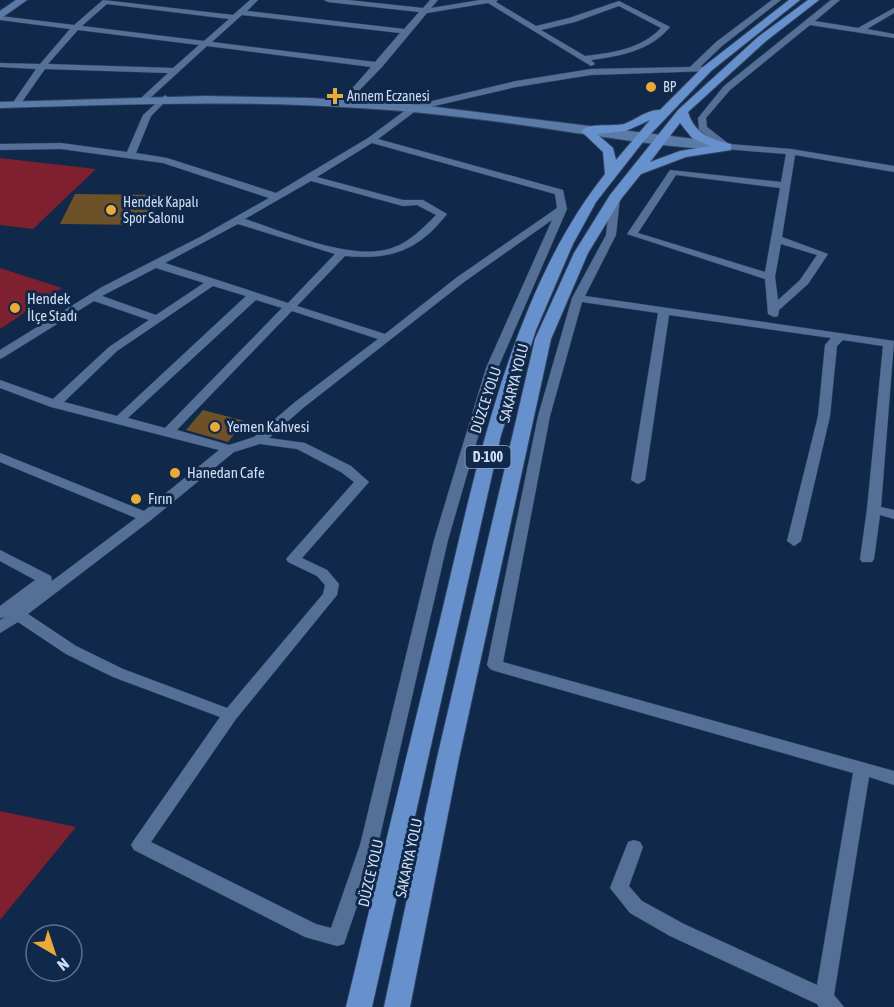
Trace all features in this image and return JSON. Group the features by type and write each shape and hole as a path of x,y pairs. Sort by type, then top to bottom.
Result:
{"highway":[{"name":"DÜZCE YOLU","path":"359,1007 493,435 528,330 566,244 590,201 639,139 676,109 700,69 795,0"},
{"name":"SAKARYA YOLU","path":"397,1007 453,735 543,339 581,253 615,198 658,142 676,109 814,0"},
{"path":"587,131 626,127 676,109 692,134 704,141 726,147"},
{"path":"587,131 609,151 611,174"},
{"path":"636,171 684,154 726,147"}],"main road":[{"path":"0,17 22,0"},
{"path":"0,105 145,98 345,103 414,108 658,142 726,147"}],"street":[{"path":"145,98 254,0"},
{"path":"328,0 427,11 492,1 603,72"},
{"path":"345,103 427,11 434,0"},
{"path":"0,355 93,297 277,197 371,140 414,108 516,84 603,72 700,69 719,45 777,0"},
{"path":"836,0 727,88 702,118 702,128 726,147 791,152 894,169"},
{"path":"16,104 42,65 73,27 107,1 408,32"},
{"path":"535,29 572,20 619,3 666,27 660,35 638,47 619,54 584,59"},
{"path":"858,31 893,11"},
{"path":"0,17 379,65"},
{"path":"808,22 894,36"},
{"path":"0,65 176,70"},
{"path":"131,154 147,115 165,98"},
{"path":"259,440 300,446 346,468 362,482 293,560 322,573 332,584 330,595 230,715 140,845 312,931 337,938 369,845 441,540 492,368 562,209 560,192 371,140"},
{"path":"0,147 62,146 131,154 164,160 277,197"},
{"path":"776,326 770,277 791,152"},
{"path":"770,277 632,234 673,172 786,186"},
{"path":"237,220 342,253 371,256 389,254 405,247 442,214 419,202 403,203 308,177"},
{"path":"615,198 611,236 578,298 543,416 495,665 862,771 894,778"},
{"path":"0,628 146,517 229,449 259,440 299,405 460,280 562,209"},
{"path":"774,309 804,282 822,254 776,239"},
{"path":"168,432 342,253"},
{"path":"156,264 387,338"},
{"path":"55,404 113,350 212,282"},
{"path":"119,420 253,296"},
{"path":"93,297 157,319"},
{"path":"578,298 891,343 867,559"},
{"path":"638,480 664,312"},
{"path":"794,541 824,416 831,345 841,335"},
{"path":"0,384 55,404 229,449"},
{"path":"0,457 146,517"},
{"path":"874,509 894,514"},
{"path":"0,555 46,579 0,613"},
{"path":"18,615 71,650 118,673 230,715"},
{"path":"634,846 619,888 636,907 713,948 829,1004 862,771"}],"shaded area":[{"path":"0,158 96,169 33,229 0,225"},
{"name":"Hendek İlçe Stadı","path":"0,268 62,288 0,329"},
{"path":"0,811 76,827 0,920"}],"building":[{"name":"Hendek Kapalı Spor Salonu","path":"75,194 161,195 149,225 60,224"},
{"name":"Yemen Kahvesi","path":"203,410 245,421 228,442 186,430"}],"place":[{"name":"BP","path":"651,87"},
{"name":"Annem Eczanesi","path":"335,96"},
{"name":"Hendek Kapalı Spor Salonu","path":"111,210"},
{"name":"Hendek İlçe Stadı","path":"15,308"},
{"name":"Yemen Kahvesi","path":"215,427"},
{"name":"Hanedan Cafe","path":"175,473"},
{"name":"Fırın","path":"136,499"}]}
